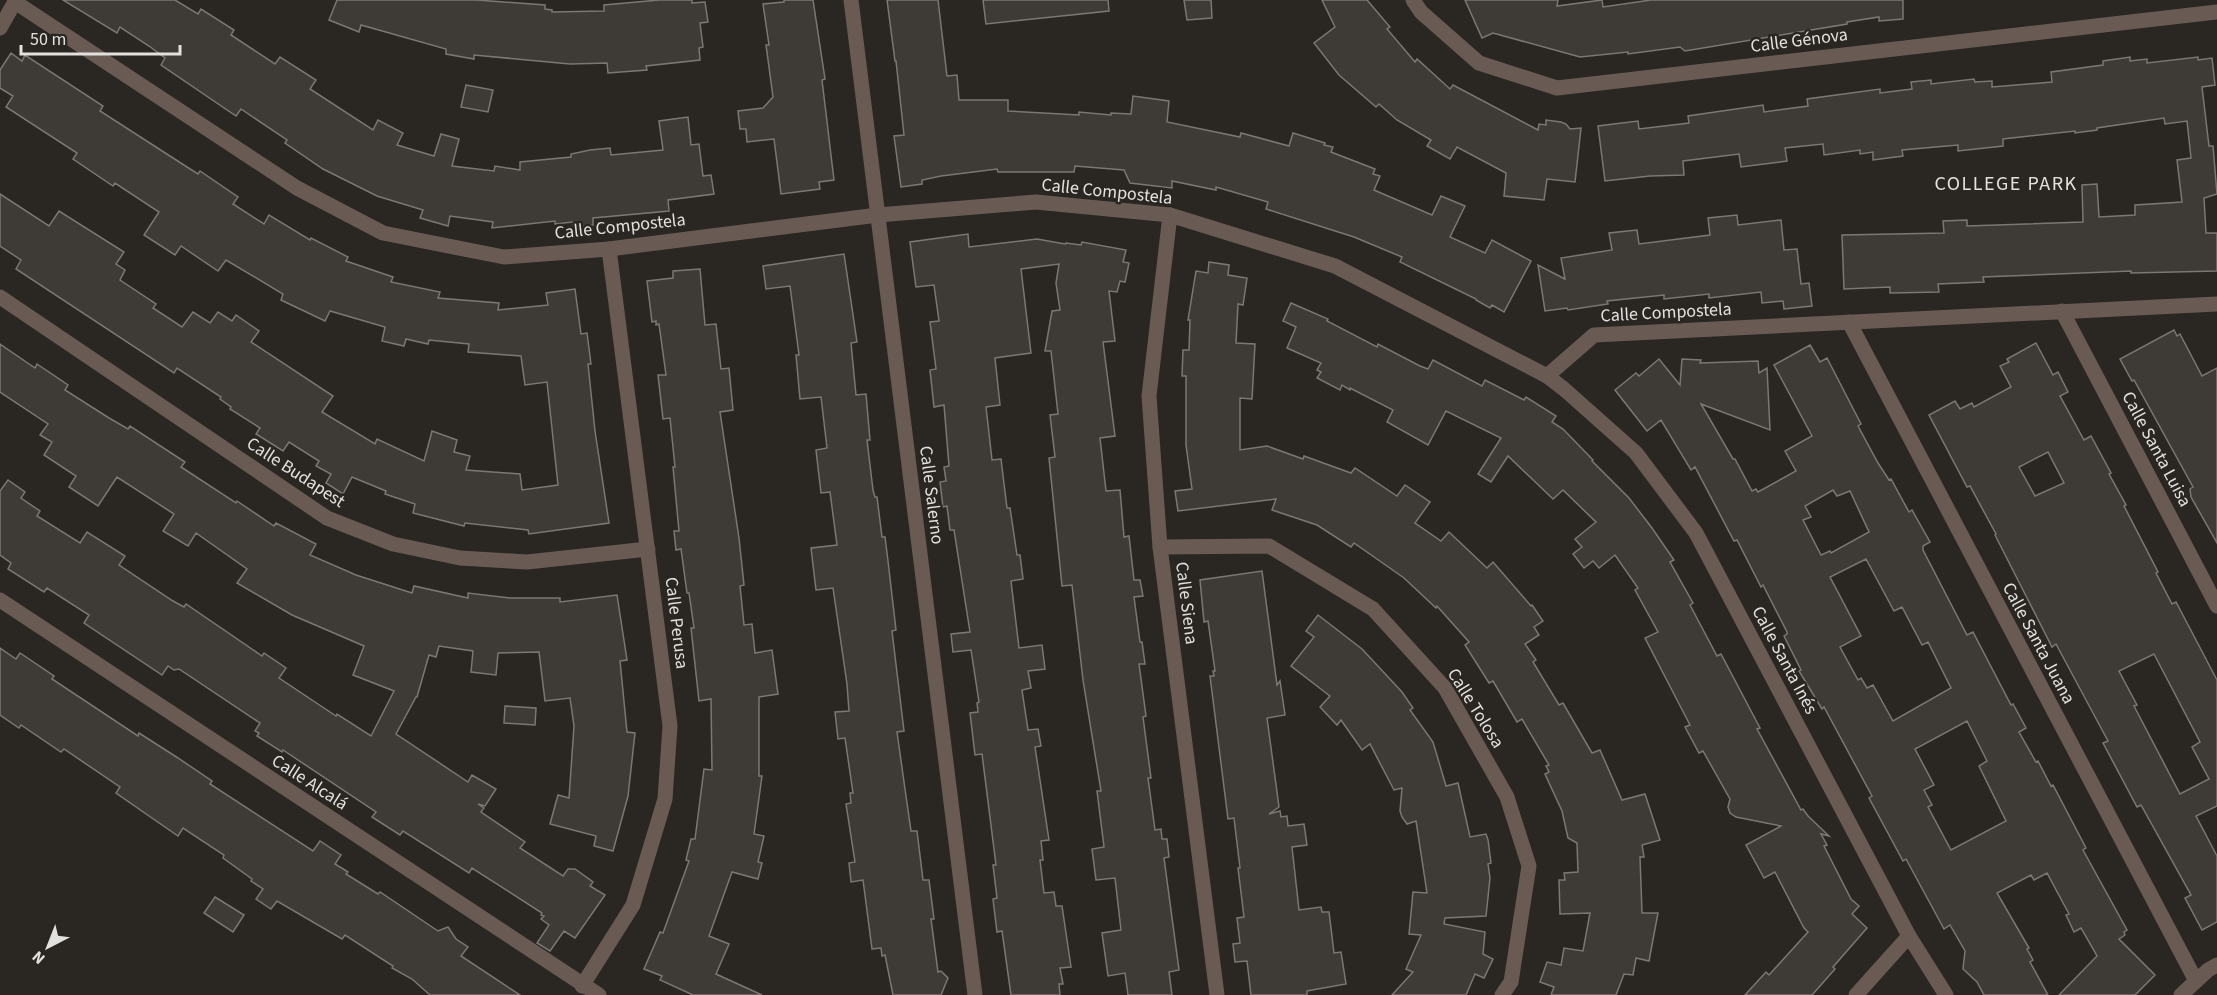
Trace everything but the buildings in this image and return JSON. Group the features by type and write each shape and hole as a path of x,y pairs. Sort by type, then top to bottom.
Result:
{"street":[{"name":"Calle Salerno","path":"851,0 975,995"},
{"name":"Calle Génova","path":"1413,0 1420,12 1479,63 1557,88 2217,12"},
{"name":"Calle Compostela","path":"16,1 297,188 383,233 504,257 609,249 878,214 1036,202 1170,215 1335,266 1547,376 1594,335 2217,304"},
{"path":"0,28 16,1"},
{"name":"Calle Siena","path":"1170,215 1149,396 1160,547 1217,995"},
{"name":"Calle Perusa","path":"582,986 633,905 665,799 670,726 609,249"},
{"name":"Calle Budapest","path":"0,297 327,518 393,544 460,558 527,562 648,549"},
{"name":"Calle Santa Luisa","path":"2062,311 2217,606"},
{"name":"Calle Santa Juana","path":"1849,322 2196,981"},
{"name":"Calle Santa Inés","path":"1547,376 1636,453 1696,533 1909,936 1946,995"},
{"name":"Calle Tolosa","path":"1160,547 1269,546 1373,609 1445,688 1507,797 1529,866 1511,982 1502,995"},
{"name":"Calle Alcalá","path":"0,600 582,986 599,995"},
{"path":"1856,995 1909,936"},
{"path":"2181,995 2217,965"}],"district":[{"name":"COLLEGE PARK","path":"2006,183"}]}
